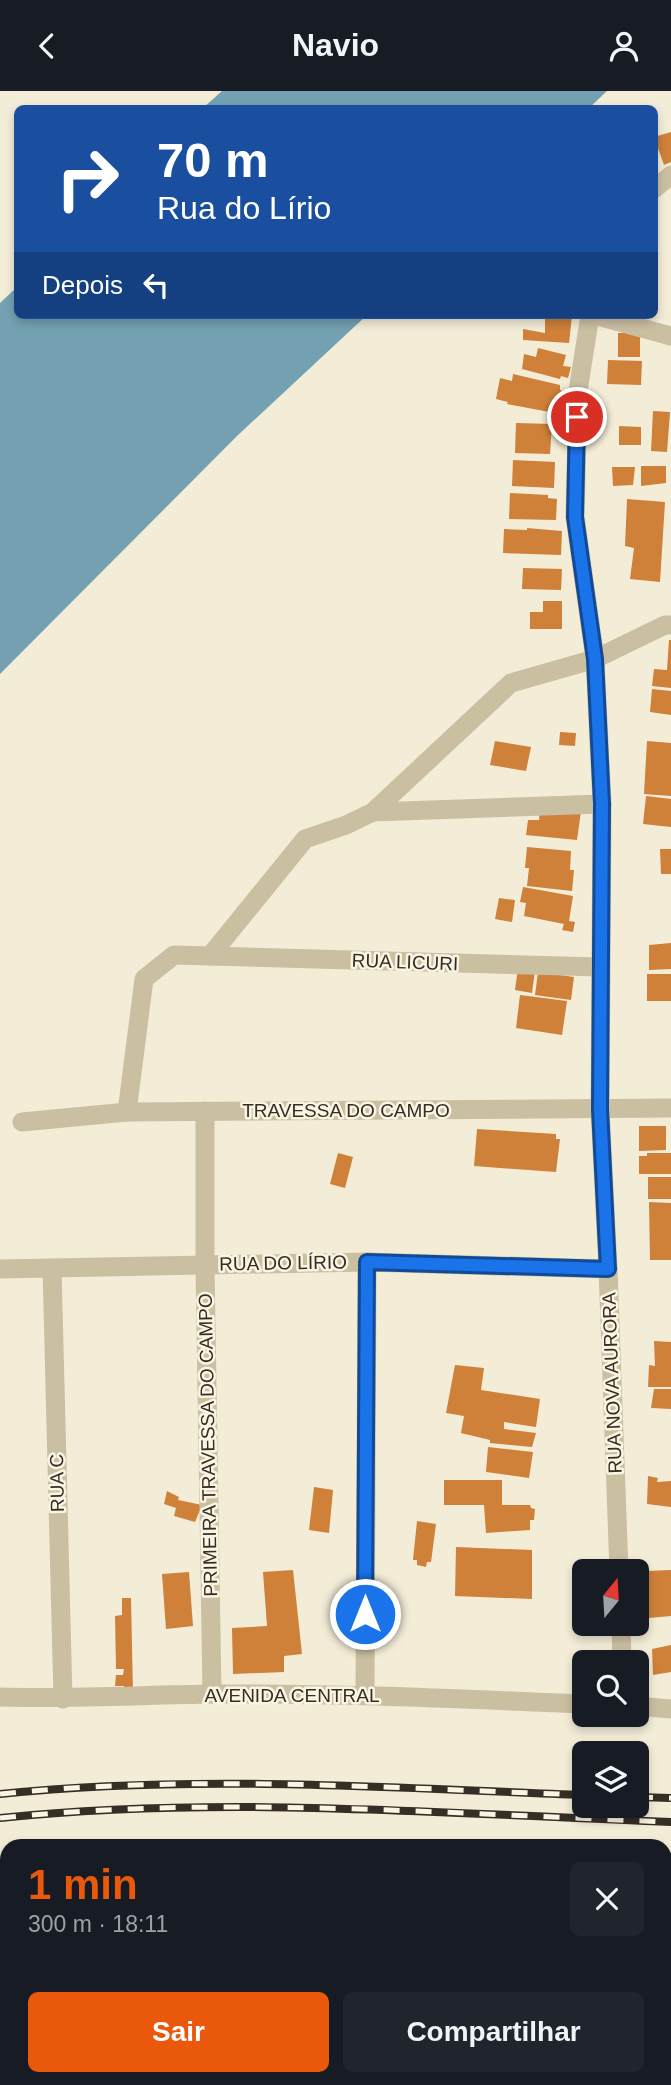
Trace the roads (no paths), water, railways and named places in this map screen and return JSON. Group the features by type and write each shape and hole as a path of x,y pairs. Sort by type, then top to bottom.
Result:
{"street":[{"name":"RUA NOVA AURORA","path":"591,319 578,391 575,517 595,659 602,804 600,1109 619,1559"},
{"path":"607,319 671,336"},
{"path":"210,956 306,839 373,812 511,683 595,659 665,625 671,625"},
{"path":"373,812 602,804"},
{"name":"RUA LICURI","path":"127,1112 144,979 174,955 600,967"},
{"name":"TRAVESSA DO CAMPO","path":"22,1122 127,1112 671,1108"},
{"name":"PRIMEIRA TRAVESSA DO CAMPO","path":"205,1111 212,1694"},
{"path":"365,1695 367,1262"},
{"name":"RUA DO LÍRIO","path":"0,1269 367,1262 608,1269"},
{"name":"RUA C","path":"52,1268 63,1699"},
{"name":"AVENIDA CENTRAL","path":"0,1697 63,1699 212,1694 365,1695 572,1704"},
{"path":"649,1707 671,1709"}],"water":[{"path":"222,91 607,91 592,105 206,105"},
{"path":"14,290 14,319 363,319 237,436 0,674 0,303"}],"railway":[{"path":"0,1794 146,1785 292,1784 572,1795"},
{"path":"649,1797 671,1798"},
{"path":"0,1818 84,1811 252,1807 671,1822"}]}
